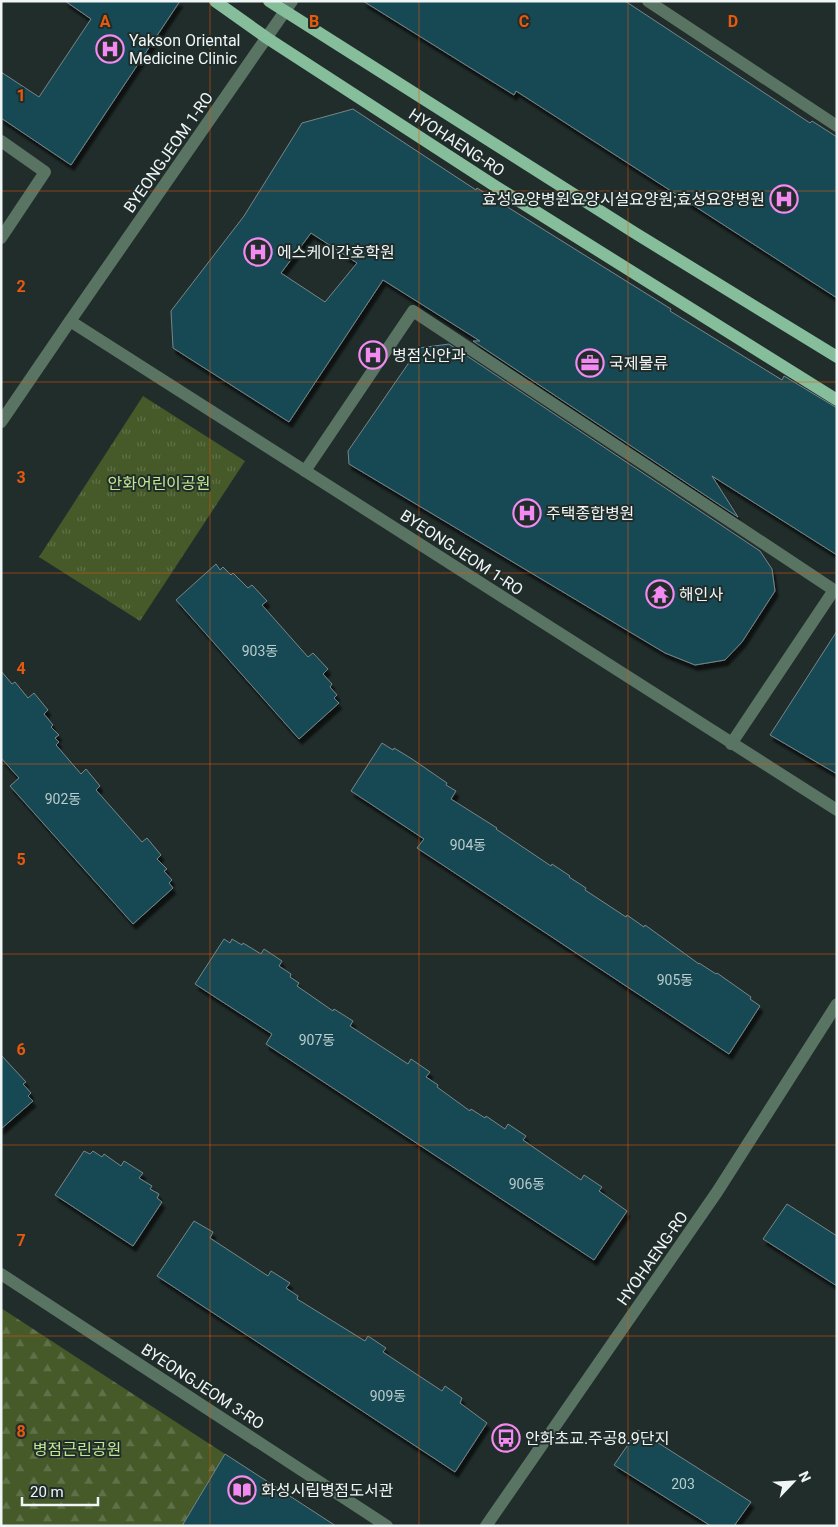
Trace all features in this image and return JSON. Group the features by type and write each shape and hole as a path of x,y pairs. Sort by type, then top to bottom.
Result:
{"main road":[{"name":"HYOHAENG-RO","path":"215,1 267,38 494,186 837,400"},
{"name":"HYOHAENG-RO","path":"269,1 288,7 635,234 837,357"}],"street":[{"path":"648,1 837,126"},
{"name":"BYEONGJEOM 1-RO","path":"1,422 288,7"},
{"path":"1,141 45,172 1,238"},
{"path":"305,471 413,311 835,591 731,744"},
{"name":"BYEONGJEOM 1-RO","path":"70,320 837,810"},
{"name":"HYOHAENG-RO","path":"486,1526 717,1192 837,1004"},
{"name":"BYEONGJEOM 3-RO","path":"1,1274 387,1526"}],"green space":[{"name":"안화어린이공원","path":"143,396 245,461 140,621 39,557"},
{"name":"병점근린공원","path":"1,1308 225,1454 182,1526 1,1526"}],"building":[{"path":"65,1 180,1 71,165 1,118 1,72 39,97 91,19"},
{"path":"363,1 625,1 810,123 812,121 837,137 837,298 516,91 514,95"},
{"path":"353,109 476,190 477,188 671,309 670,311 782,380 784,376 837,408 837,555 712,476 738,517 473,341 480,341 383,280 289,422 173,348 171,311 244,216 302,123","holes":["311,233 357,263 325,302 281,273"]},
{"path":"449,344 760,551 772,569 775,591 742,642 725,660 695,665 665,653 349,464 348,451 419,348"},
{"path":"216,564 220,570 223,567 231,575 233,573 248,588 252,585 267,601 262,605 308,657 313,653 328,669 323,674 332,684 330,687 337,695 334,698 339,703 299,739 176,600"},
{"path":"837,631 837,774 770,735"},
{"path":"1,671 12,684 15,682 28,698 34,693 48,710 44,714 53,725 51,727 59,735 55,738 59,742 56,745 81,774 86,769 100,786 96,790 142,842 147,838 161,855 157,859 167,869 164,871 172,880 169,883 173,888 133,924 10,786 19,778 1,758"},
{"path":"382,743 412,759 447,783 446,785 456,791 451,799 497,828 551,866 552,864 570,876 586,888 585,890 626,917 627,915 644,927 645,925 699,964 717,973 751,997 750,999 760,1006 729,1054 417,848 424,839 351,791"},
{"path":"224,939 230,943 232,939 242,945 243,943 261,954 264,949 282,961 279,966 291,974 290,977 299,983 297,986 333,1011 334,1009 353,1021 350,1026 408,1064 411,1059 430,1072 426,1077 470,1111 471,1109 485,1118 486,1116 505,1129 508,1124 526,1136 523,1140 581,1180 584,1175 602,1187 599,1191 627,1211 594,1260 266,1044 272,1034 195,984"},
{"path":"1,1055 26,1082 23,1084 31,1093 28,1096 33,1101 1,1129"},
{"path":"84,1151 90,1154 93,1151 102,1157 104,1154 121,1166 124,1161 143,1173 139,1178 152,1186 150,1189 159,1194 157,1198 162,1202 133,1246 55,1195"},
{"path":"787,1204 837,1236 837,1286 763,1239"},
{"path":"194,1221 213,1232 210,1238 268,1276 271,1271 290,1283 286,1288 298,1296 297,1299 365,1341 368,1336 386,1348 383,1352 398,1362 442,1391 445,1386 462,1398 460,1403 487,1423 455,1472 157,1276"},
{"path":"638,1430 751,1502 734,1526 711,1526 614,1465"},
{"name":"화성시립병점도서관","path":"225,1454 336,1526 182,1526"}],"place":[{"name":"Yakson Oriental Medicine Clinic","path":"110,49"},
{"name":"효성요양병원요양시설요양원;효성요양병원","path":"784,199"},
{"name":"에스케이간호학원","path":"258,252"},
{"name":"병점신안과","path":"373,355"},
{"name":"국제물류","path":"590,363"},
{"name":"주택종합병원","path":"527,513"},
{"name":"해인사","path":"660,594"},
{"name":"안화초교.주공8.9단지","path":"506,1438"},
{"name":"화성시립병점도서관","path":"242,1490"}]}
